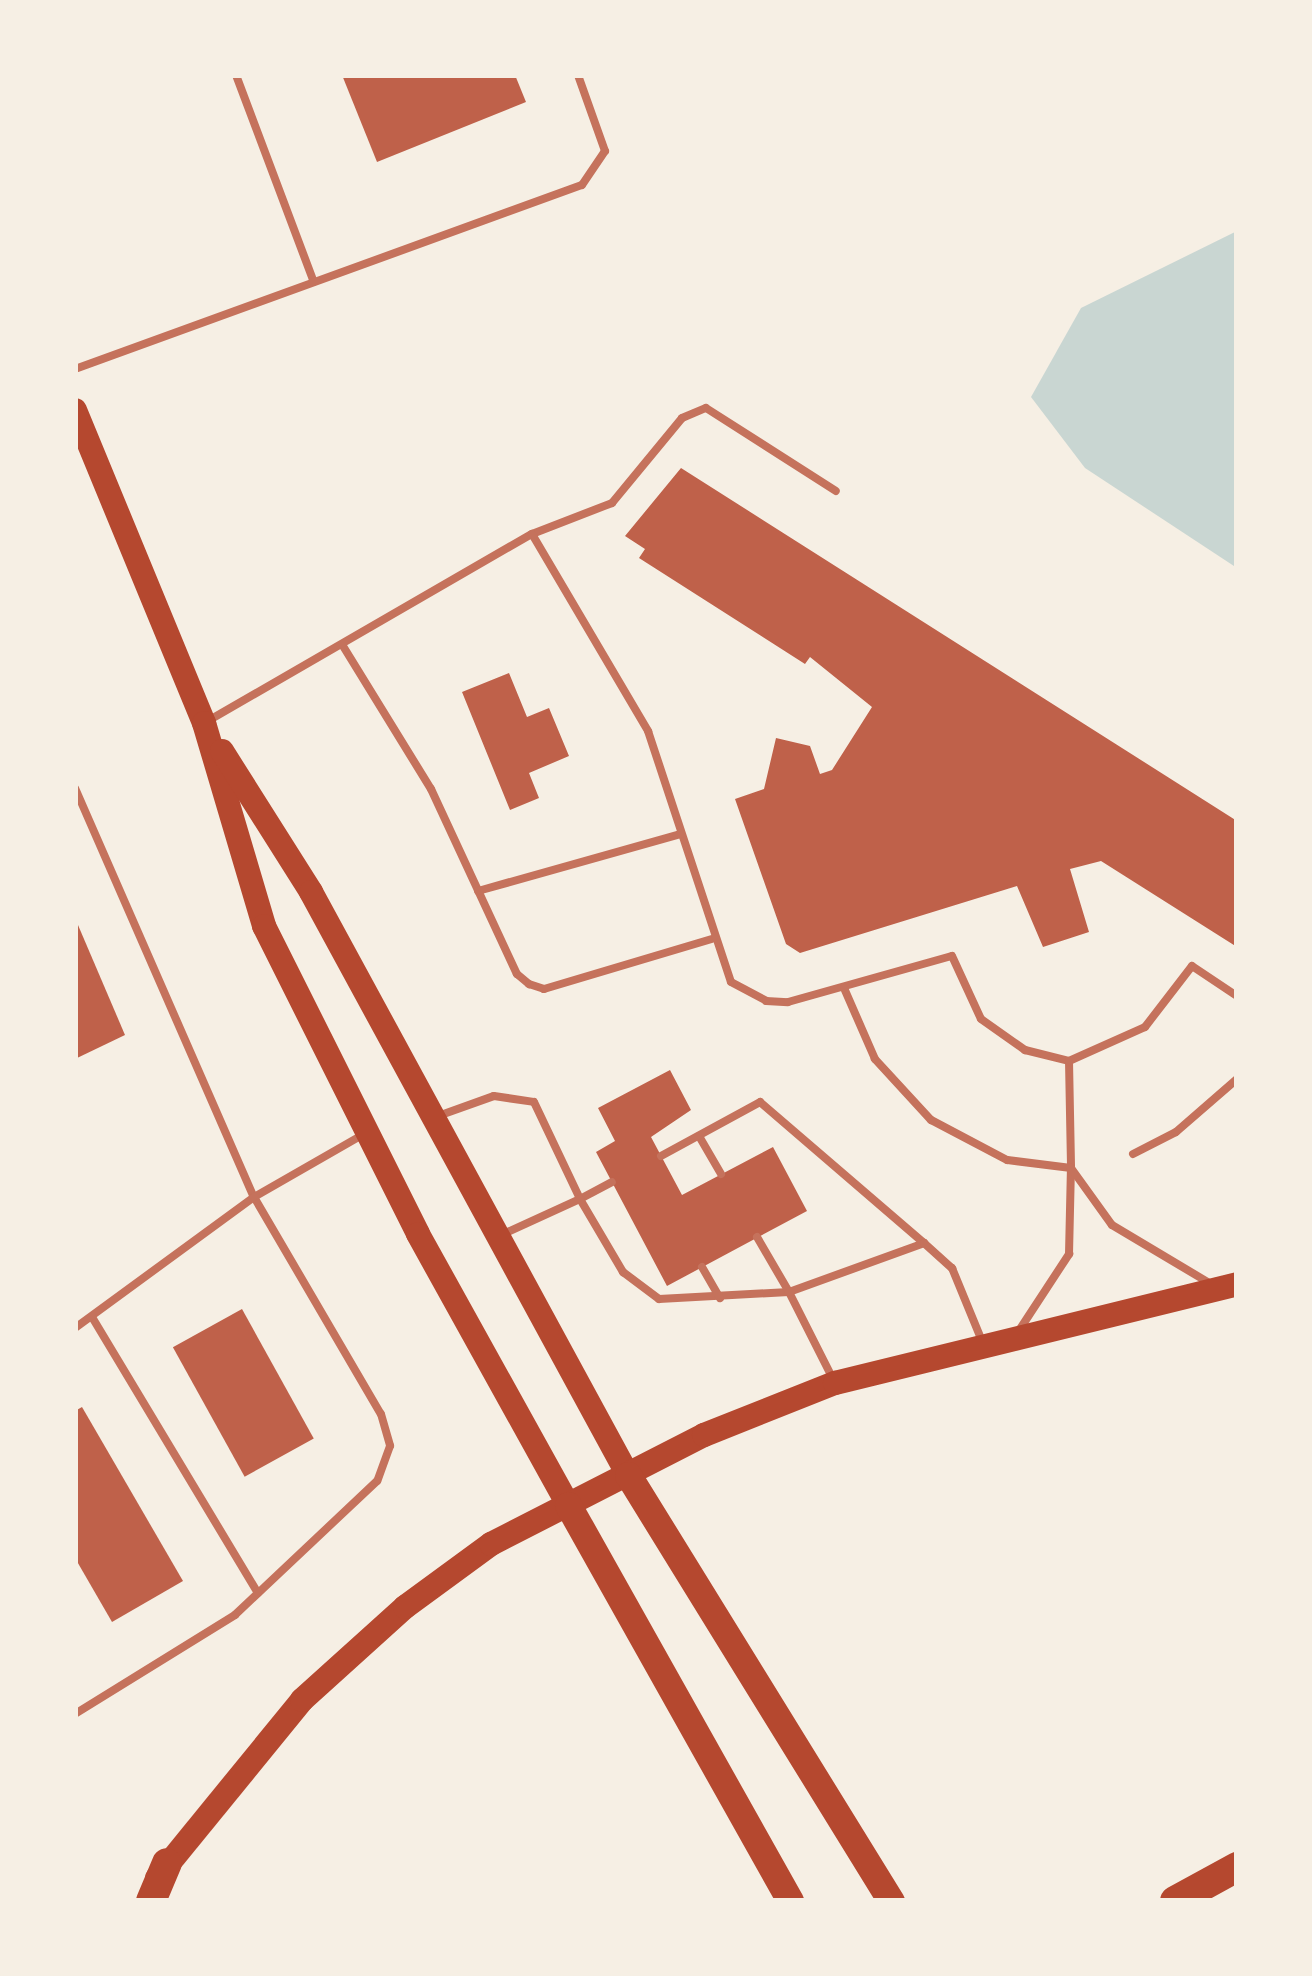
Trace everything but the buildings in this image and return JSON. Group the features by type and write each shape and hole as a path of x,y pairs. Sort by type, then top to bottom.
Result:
{"highway":[{"path":"628,1475 884,1890"},
{"path":"568,1505 790,1901"},
{"path":"151,1901 166,1864"},
{"path":"1175,1901 1237,1868"}],"main road":[{"path":"75,410 81,442 205,723 264,926 366,1133 568,1505"},
{"path":"205,723 311,892 429,1119 628,1475"},
{"path":"141,1901 254,1753 350,1653 472,1557 628,1475 835,1383 1018,1333 1227,1286"}],"lane":[{"path":"236,75 314,282"},
{"path":"75,369 581,185 605,151 578,75"},
{"path":"205,723 532,534 612,503 682,418 706,408 836,491"},
{"path":"532,534 648,731 712,939 731,982 766,1001 844,988 952,956 981,1018 1024,1050 1069,1061 1145,1027 1192,966 1237,996"},
{"path":"343,646 412,756 517,974 544,989 712,939"},
{"path":"75,788 254,1197 381,1414 390,1446 377,1481 258,1593 194,1646 75,1714"},
{"path":"478,890 681,835"},
{"path":"844,988 875,1059 932,1120 1007,1160 1071,1168 1112,1225 1227,1286"},
{"path":"1018,1333 1063,1271 1071,1168 1069,1061"},
{"path":"1133,1154 1176,1132 1237,1079"},
{"path":"429,1119 494,1096 535,1102 580,1199 623,1272 659,1299 789,1292 924,1243"},
{"path":"661,1156 760,1102 952,1268 982,1342"},
{"path":"75,1328 254,1197 366,1133"},
{"path":"698,1136 722,1174"},
{"path":"494,1238 612,1182"},
{"path":"757,1237 835,1383"},
{"path":"702,1267 720,1298"},
{"path":"92,1317 258,1593"}],"shaded area":[{"path":"1237,231 1237,568 1085,468 1031,397 1081,308"}]}
